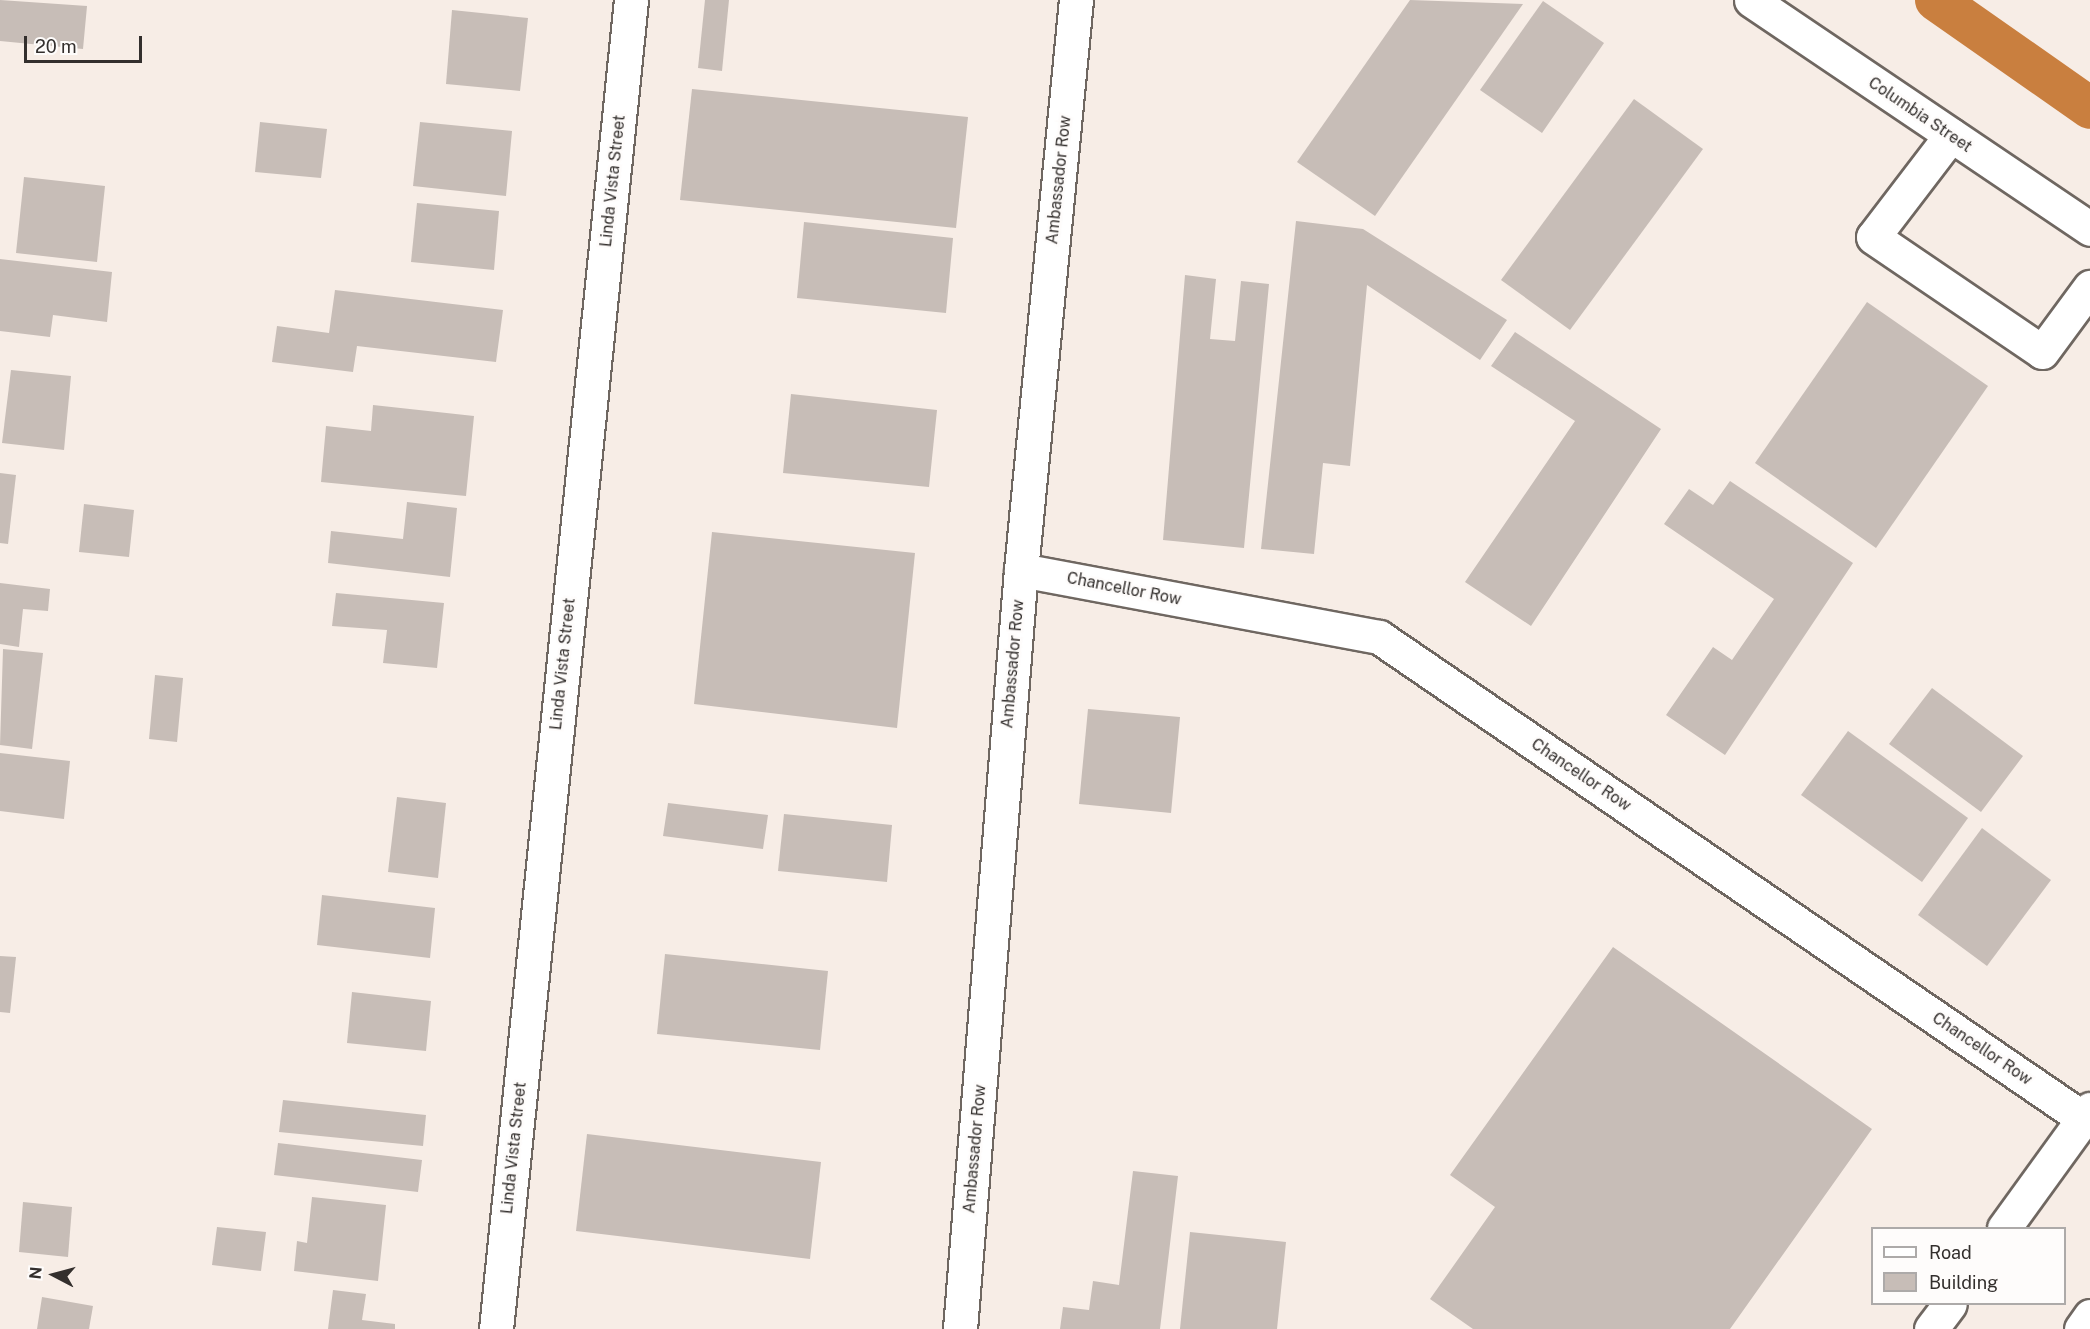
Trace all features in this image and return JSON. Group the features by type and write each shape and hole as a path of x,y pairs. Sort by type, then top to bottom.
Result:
{"main road":[{"name":"Linda Vista Street","path":"496,1329 631,0"},
{"name":"Ambassador Row","path":"960,1329 1021,570 1076,0"},
{"name":"Columbia Street","path":"1751,0 2090,229"},
{"path":"1951,135 1872,237 2042,352 2090,287"},
{"name":"Chancellor Row","path":"1021,570 1378,637 2087,1114"},
{"path":"2005,1227 2087,1114"},
{"path":"1931,1329 1949,1305"},
{"path":"2081,1329 2090,1316"}],"building":[{"path":"0,0 87,6 83,49 0,41"},
{"path":"705,0 729,0 722,71 698,68"},
{"path":"1410,0 1523,4 1375,216 1297,162"},
{"path":"1543,1 1604,43 1542,133 1480,90"},
{"path":"452,10 528,18 520,91 446,84"},
{"path":"692,89 968,117 956,228 680,200"},
{"path":"1634,99 1703,149 1570,330 1501,280"},
{"path":"260,122 327,129 321,178 255,172"},
{"path":"420,122 512,131 506,196 413,186"},
{"path":"24,177 105,186 97,262 16,253"},
{"path":"417,203 499,211 494,270 411,262"},
{"path":"1296,221 1363,229 1507,320 1480,360 1367,285 1350,466 1323,463 1314,554 1261,549"},
{"path":"804,222 953,238 946,313 797,298"},
{"path":"0,259 112,272 107,322 53,315 50,337 0,331"},
{"path":"1185,275 1216,279 1210,339 1235,341 1241,281 1269,284 1244,548 1163,540"},
{"path":"335,290 503,310 496,362 357,346 353,372 272,362 277,326 329,333"},
{"path":"1867,302 1988,386 1876,548 1755,463"},
{"path":"1515,332 1661,429 1531,626 1465,582 1575,421 1491,366"},
{"path":"11,370 71,376 64,450 2,443"},
{"path":"791,394 937,410 929,487 783,473"},
{"path":"373,405 474,416 466,496 321,482 326,426 371,431"},
{"path":"0,473 16,475 8,544 0,543"},
{"path":"1730,481 1853,563 1725,755 1666,715 1713,647 1732,660 1774,599 1664,524 1689,489 1713,505"},
{"path":"407,502 457,508 450,577 328,563 331,531 403,539"},
{"path":"84,504 134,510 129,557 79,552"},
{"path":"712,532 915,553 897,728 694,704"},
{"path":"0,583 50,589 48,611 23,609 19,647 0,644"},
{"path":"336,593 444,603 437,668 383,663 387,630 332,626"},
{"path":"3,649 43,653 32,749 0,745"},
{"path":"155,675 183,678 177,742 149,739"},
{"path":"1932,688 2023,756 1981,812 1889,744"},
{"path":"1088,709 1180,717 1171,813 1079,804"},
{"path":"1848,731 1968,818 1922,882 1801,795"},
{"path":"0,753 70,761 64,819 0,811"},
{"path":"397,797 446,803 438,878 388,872"},
{"path":"668,803 768,815 763,849 663,836"},
{"path":"784,814 892,825 887,882 778,871"},
{"path":"1982,828 2051,880 1987,966 1918,915"},
{"path":"322,895 435,908 430,958 317,945"},
{"path":"1613,947 1872,1129 1730,1329 1473,1329 1430,1299 1495,1207 1450,1175"},
{"path":"665,954 828,971 820,1050 657,1034"},
{"path":"0,956 16,957 10,1013 0,1012"},
{"path":"352,992 431,1001 426,1051 347,1043"},
{"path":"283,1100 426,1115 423,1146 279,1132"},
{"path":"587,1134 821,1162 810,1259 576,1231"},
{"path":"278,1143 422,1160 418,1192 274,1175"},
{"path":"1133,1171 1178,1176 1160,1329 1060,1329 1063,1307 1089,1310 1093,1281 1119,1285"},
{"path":"312,1197 386,1205 378,1281 294,1271 297,1241 307,1243"},
{"path":"23,1202 72,1207 68,1257 19,1252"},
{"path":"217,1227 266,1232 261,1271 212,1265"},
{"path":"1190,1232 1286,1242 1277,1329 1180,1329"},
{"path":"333,1290 366,1294 362,1320 395,1324 395,1329 328,1329"},
{"path":"42,1297 93,1306 89,1329 37,1329"}],"waterway":[{"path":"1936,0 2090,108"}]}
